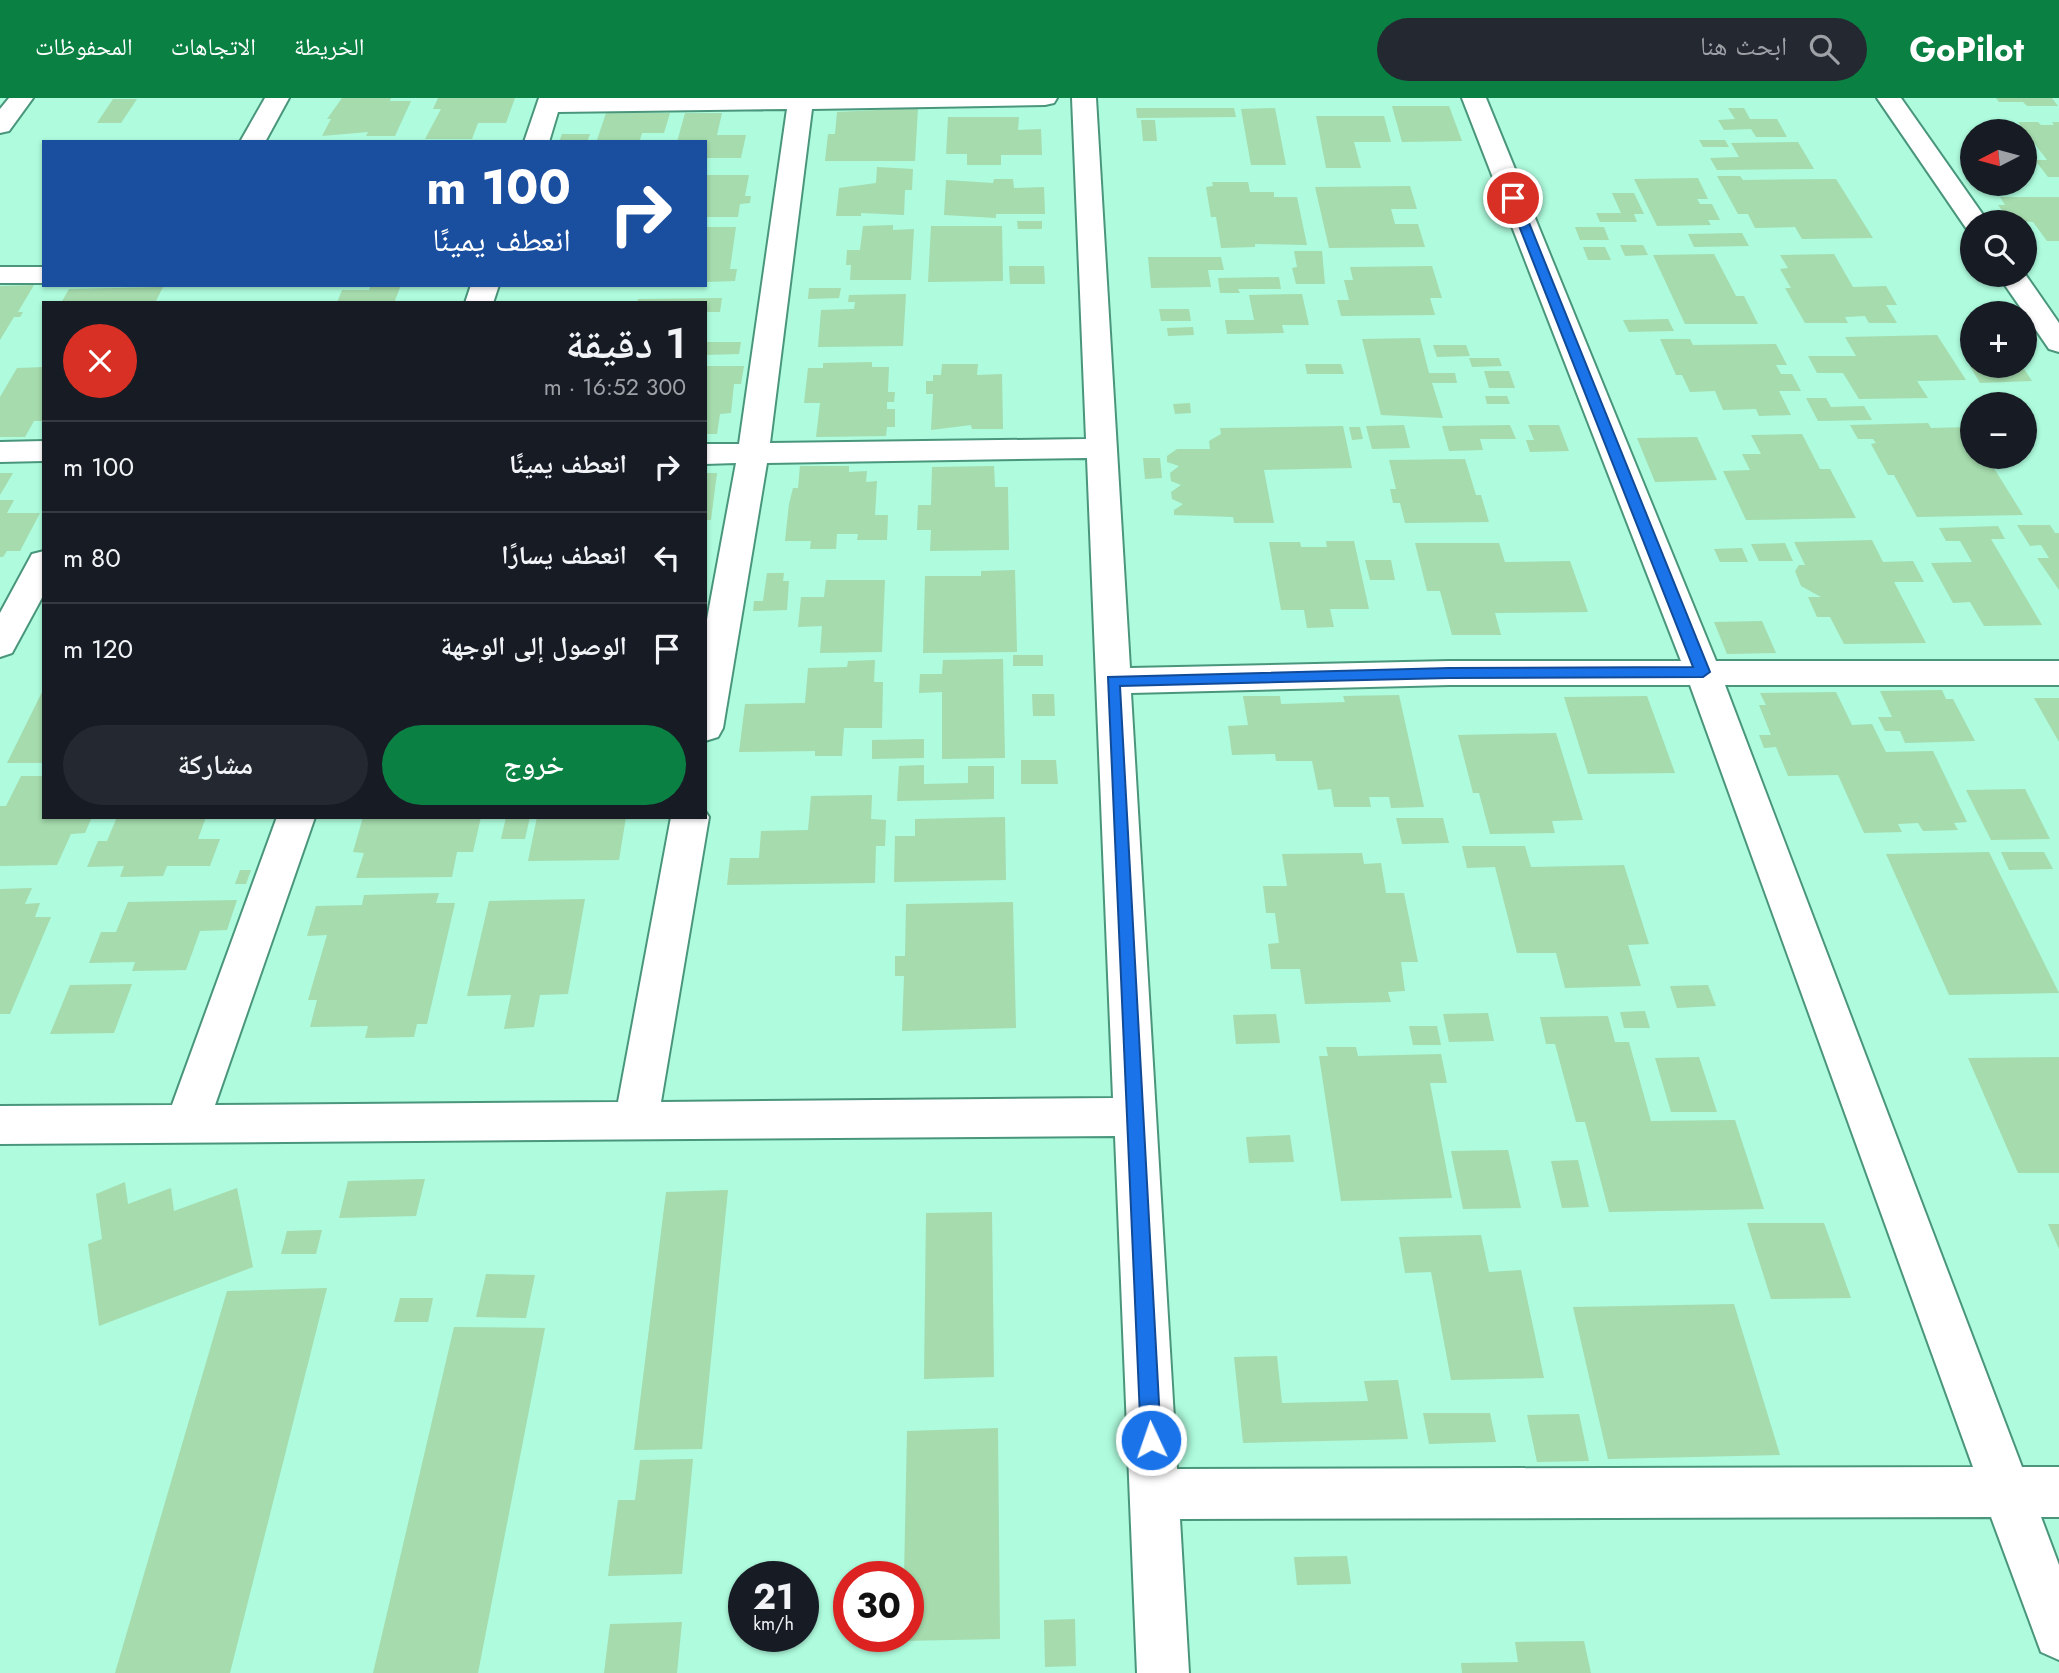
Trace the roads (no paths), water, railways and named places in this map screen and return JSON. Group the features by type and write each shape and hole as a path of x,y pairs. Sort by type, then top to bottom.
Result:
{"street":[{"path":"0,126 21,98"},
{"path":"253,140 277,98"},
{"path":"537,140 550,102 1045,98"},
{"path":"1084,98 1163,1673"},
{"path":"1474,98 1703,672 2059,1634"},
{"path":"1889,98 1967,210"},
{"path":"707,717 753,454 801,100"},
{"path":"0,275 42,275"},
{"path":"2024,287 2047,309 2059,343"},
{"path":"707,454 1101,448"},
{"path":"0,452 42,451"},
{"path":"0,645 42,566"},
{"path":"1113,681 1449,673 2059,673"},
{"path":"187,1124 295,819"},
{"path":"636,1121 690,819"},
{"path":"0,1125 1135,1117"},
{"path":"1154,1494 2059,1492"}]}
